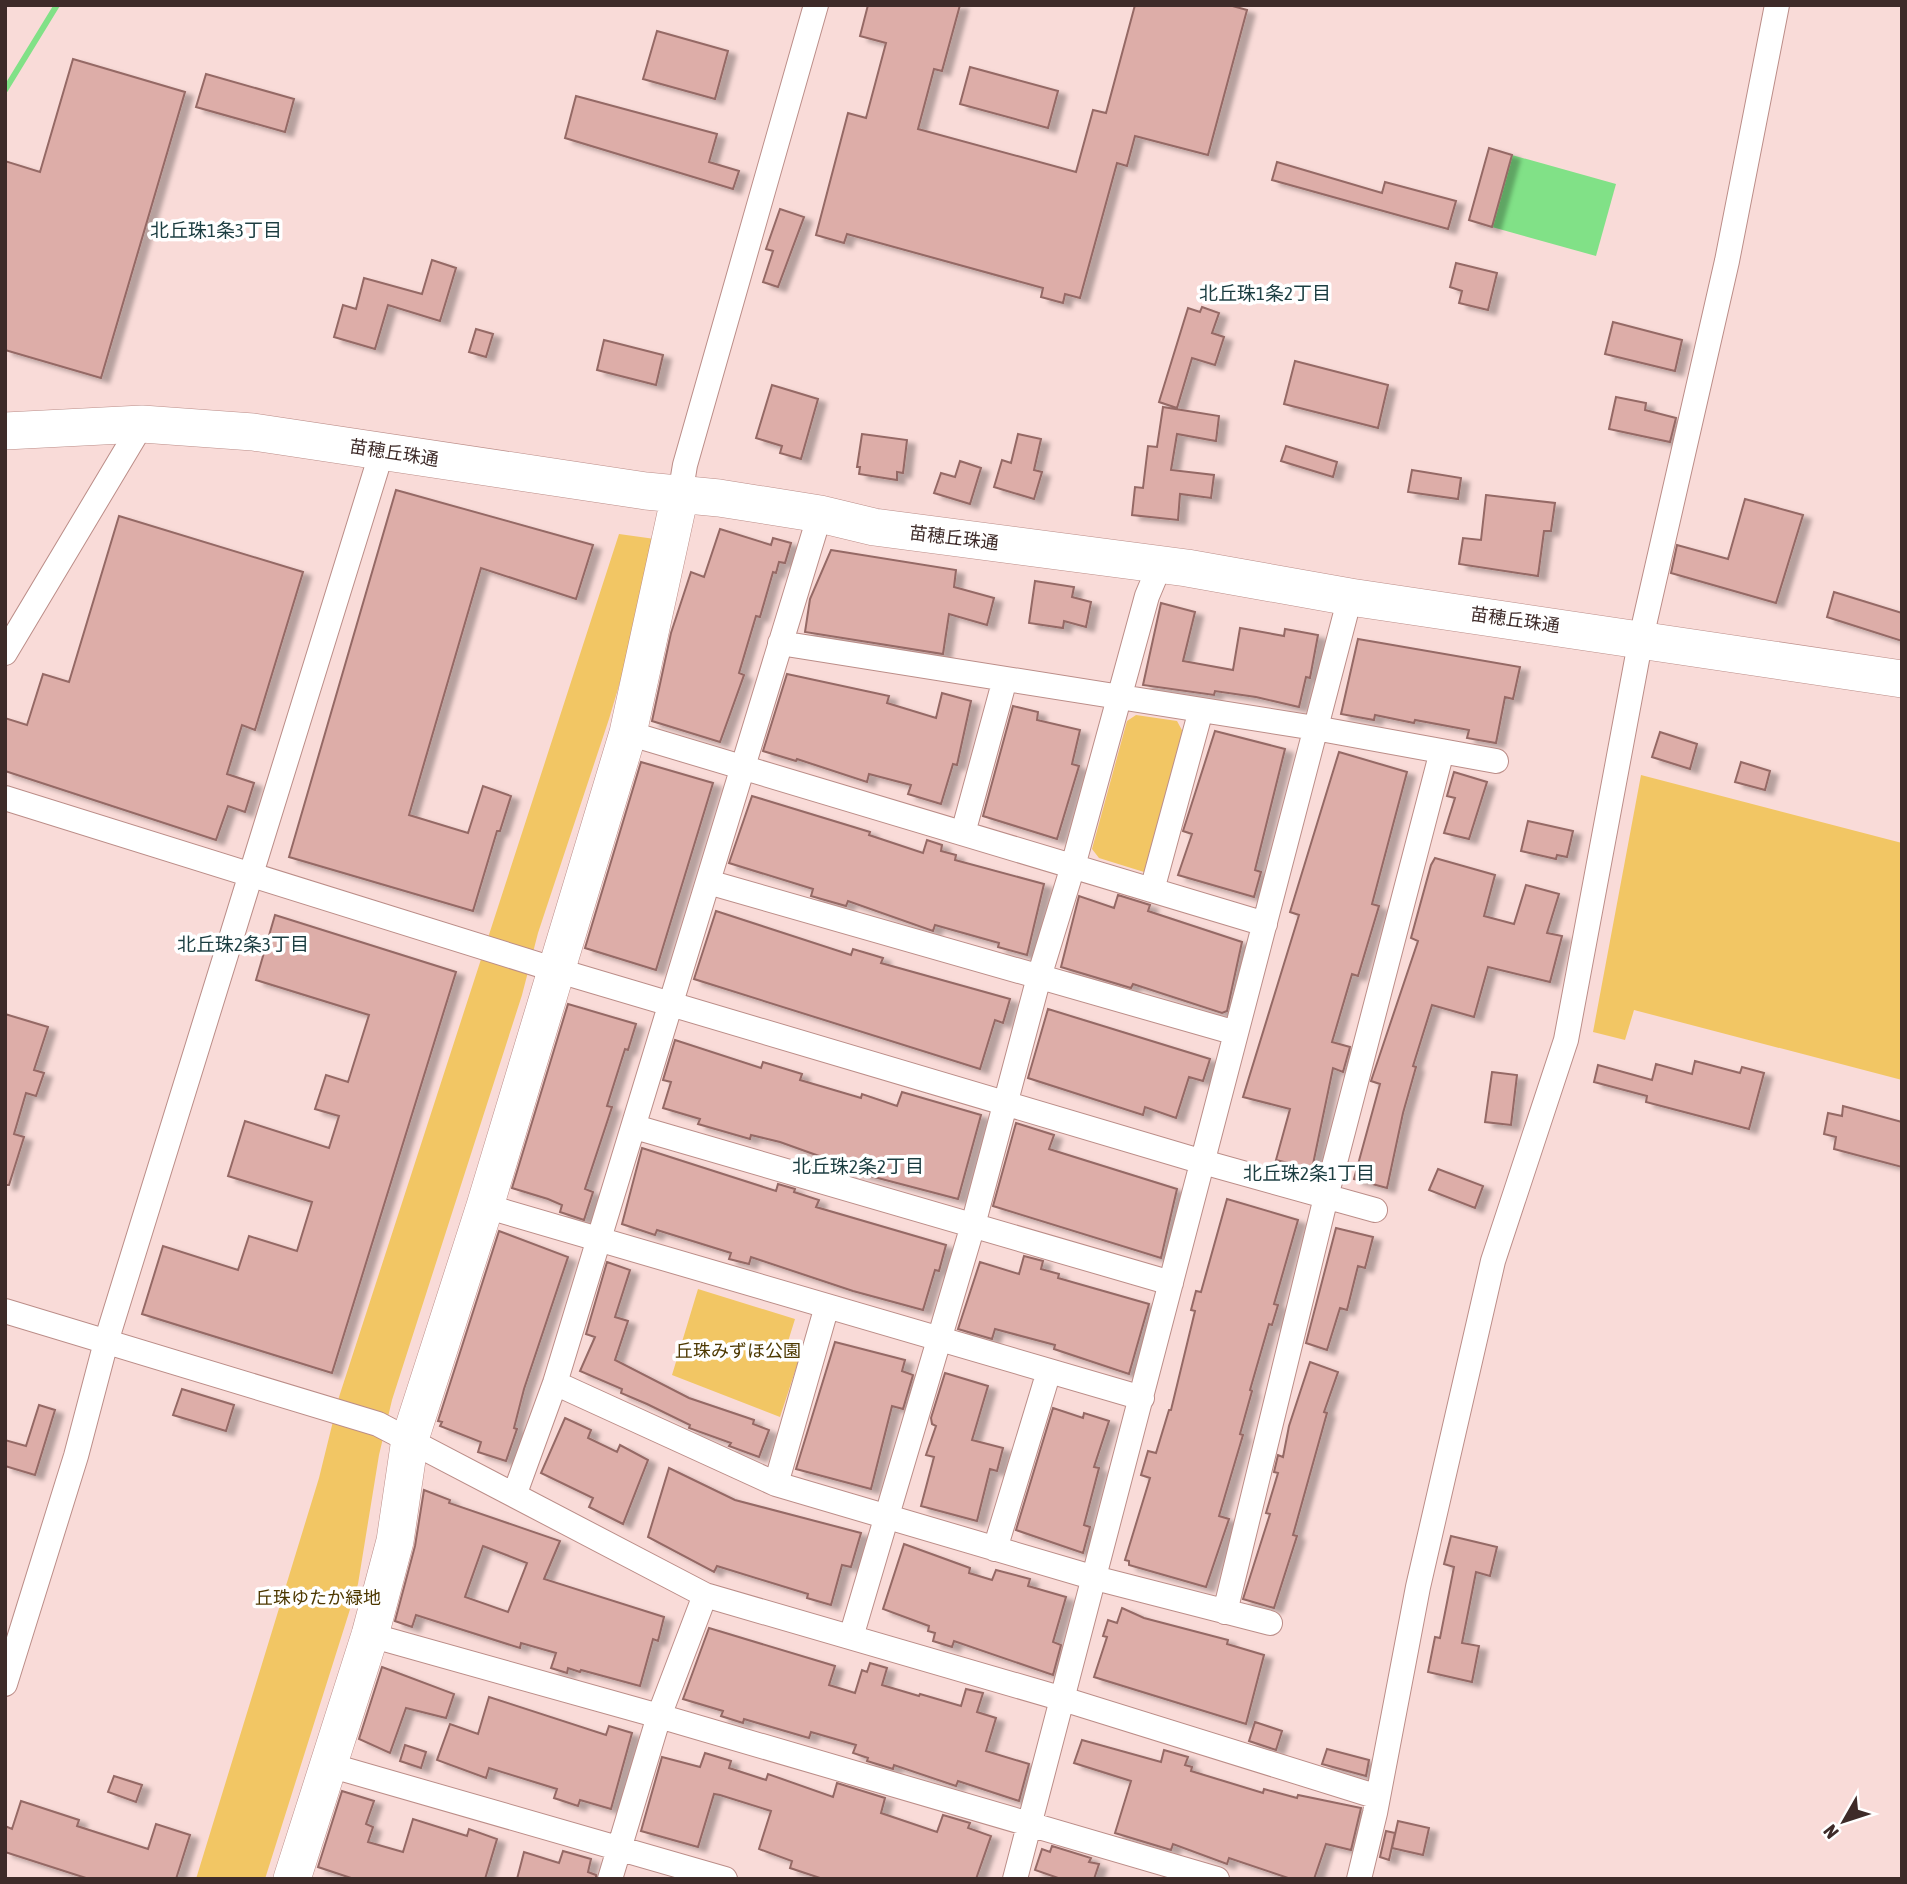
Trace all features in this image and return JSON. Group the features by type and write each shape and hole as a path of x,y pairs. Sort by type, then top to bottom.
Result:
{"street":[{"path":"292,1879 370,1635 395,1541 410,1439 485,1206 628,733 685,465 816,5"},
{"path":"1359,1879 1378,1797 1418,1587 1493,1261 1566,1040 1642,638 1727,261 1777,5"},
{"path":"5,653 142,424"},
{"name":"苗穂丘珠通","path":"5,431 142,424 253,432 680,495 719,498 820,514 874,527 1160,565 1350,597 1902,678"},
{"path":"5,1684 76,1456 106,1342 382,451"},
{"path":"515,1493 555,1383 635,1127 820,514"},
{"path":"851,1637 889,1518 973,1225 1039,977 1073,866 1147,596 1160,565"},
{"path":"1014,1879 1031,1824 1350,597"},
{"path":"779,643 1315,728 1496,761"},
{"path":"962,833 1005,679"},
{"path":"1152,890 1201,710"},
{"path":"628,733 1265,924"},
{"path":"1225,1612 1326,1197 1442,751"},
{"path":"5,798 556,970 1203,1162 1375,1210"},
{"path":"708,882 1236,1033"},
{"path":"635,1127 1171,1283"},
{"path":"485,1206 600,1237 1142,1398"},
{"path":"776,1484 827,1306"},
{"path":"5,1311 335,1410 410,1439 705,1595 1063,1699 1378,1797"},
{"path":"995,1549 1049,1371"},
{"path":"555,1383 776,1484 1095,1578 1270,1623"},
{"path":"610,1879 659,1716 705,1595"},
{"path":"370,1635 659,1716 1217,1879"},
{"path":"329,1765 725,1879"}],"green space":[{"name":"丘珠ゆたか緑地","path":"619,534 655,539 656,561 609,719 538,933 522,995 392,1400 379,1455 358,1584 265,1879 196,1879 319,1478 339,1397"},
{"path":"1136,715 1177,721 1183,732 1149,869 1144,872 1099,858 1092,849 1127,721"},
{"path":"1641,775 1902,843 1902,1080 1634,1010 1625,1040 1593,1032"},
{"name":"丘珠みずほ公園","path":"698,1289 795,1319 786,1348 801,1353 780,1417 672,1375"}],"shaded area":[{"path":"1512,155 1616,184 1596,256 1492,227"}],"building":[{"path":"868,5 960,5 942,71 934,69 918,129 1076,172 1093,110 1106,113 1135,5 1229,5 1247,10 1208,155 1135,136 1127,166 1117,163 1080,298 1065,294 1063,303 1041,297 1043,288 847,234 844,243 816,235 848,113 866,118 886,43 860,36"},
{"path":"657,31 728,51 715,99 643,79"},
{"path":"73,59 185,92 101,378 5,350 5,161 40,172"},
{"path":"970,67 1058,91 1048,128 960,104"},
{"path":"206,74 294,99 285,132 196,107"},
{"path":"576,96 717,134 709,162 739,171 733,189 565,138"},
{"path":"1489,148 1512,155 1492,227 1469,220"},
{"path":"1277,162 1382,193 1385,182 1456,201 1448,229 1272,180"},
{"path":"780,209 804,217 778,287 763,282 773,251 766,249"},
{"path":"432,260 456,268 440,321 388,305 375,349 334,337 343,305 356,309 364,278 422,294"},
{"path":"1456,263 1497,273 1488,310 1459,303 1462,291 1450,287"},
{"path":"1202,307 1219,313 1212,333 1224,337 1215,365 1192,358 1177,408 1159,402 1188,308 1200,312"},
{"path":"1613,322 1682,340 1675,371 1605,354"},
{"path":"476,329 493,334 486,357 469,352"},
{"path":"604,340 663,355 656,385 597,370"},
{"path":"1295,361 1388,385 1378,428 1284,404"},
{"path":"772,385 818,399 801,459 780,453 782,446 756,438"},
{"path":"1616,397 1646,403 1645,410 1676,418 1670,442 1609,429"},
{"path":"1163,407 1219,416 1216,441 1177,434 1171,470 1214,475 1211,498 1180,494 1178,520 1132,515 1135,487 1143,488 1148,446 1157,447"},
{"path":"862,434 907,440 903,473 897,472 897,480 859,474 860,467 857,467"},
{"path":"1018,434 1041,439 1034,470 1042,472 1034,499 994,487 1002,460 1011,463"},
{"path":"1286,446 1337,462 1333,477 1281,461"},
{"path":"960,461 981,468 970,504 934,493 941,473 955,477"},
{"path":"1412,470 1461,478 1458,499 1408,492"},
{"path":"396,490 593,545 576,599 481,568 409,815 468,833 483,786 511,796 500,831 497,831 473,911 289,857"},
{"path":"1486,495 1555,503 1551,531 1544,531 1538,576 1459,564 1463,538 1481,540"},
{"path":"1745,499 1803,515 1776,603 1671,573 1677,545 1728,559"},
{"path":"119,516 303,572 255,730 242,725 227,774 254,783 245,812 228,806 216,840 5,771 5,718 27,725 43,674 69,682"},
{"path":"720,529 771,545 773,538 791,543 785,563 779,562 776,573 773,572 760,617 756,616 739,673 744,675 720,742 652,721 671,633 691,572 704,577"},
{"path":"831,550 956,570 954,587 994,598 987,625 949,614 943,654 805,632 810,599"},
{"path":"1035,581 1074,587 1072,597 1091,602 1086,627 1064,621 1063,628 1029,623"},
{"path":"1834,592 1902,613 1902,641 1827,617"},
{"path":"1161,603 1195,612 1183,661 1233,670 1240,628 1284,636 1285,629 1318,635 1310,678 1306,677 1299,707 1215,691 1214,695 1143,685"},
{"path":"1358,639 1520,667 1513,699 1505,697 1496,743 1467,738 1469,730 1375,715 1374,720 1341,714"},
{"path":"787,674 889,696 887,703 936,718 942,693 971,701 957,765 953,764 941,804 908,794 911,785 869,774 867,782 763,751"},
{"path":"1013,706 1038,712 1037,720 1080,730 1072,764 1079,766 1057,839 983,816"},
{"path":"1215,731 1285,749 1255,870 1261,872 1254,897 1178,875 1192,834 1183,831"},
{"path":"1660,732 1697,744 1690,769 1652,757"},
{"path":"1339,752 1407,772 1372,904 1379,906 1358,976 1352,974 1332,1042 1350,1047 1343,1072 1333,1068 1312,1169 1276,1160 1290,1109 1243,1097 1299,915 1290,912"},
{"path":"641,762 713,783 656,970 585,948"},
{"path":"1741,762 1770,771 1765,790 1735,782"},
{"path":"1454,772 1487,782 1469,839 1444,833 1455,798 1447,796"},
{"path":"752,796 870,832 869,835 923,853 927,840 942,845 941,851 956,855 955,860 1044,884 1027,955 998,947 999,943 935,925 933,931 848,901 846,906 811,896 813,889 729,863"},
{"path":"1528,821 1573,831 1567,857 1557,855 1556,859 1521,851"},
{"path":"1435,858 1495,875 1484,916 1514,924 1526,885 1559,894 1547,933 1562,936 1550,982 1488,967 1474,1017 1432,1005 1413,1066 1416,1067 1387,1188 1354,1179 1380,1084 1371,1081 1418,941 1411,938"},
{"path":"1118,895 1150,905 1148,911 1242,942 1227,1011 1222,1013 1133,984 1131,988 1061,967 1079,896 1114,908"},
{"path":"716,911 851,955 853,949 883,958 881,963 1010,999 1003,1023 995,1020 980,1069 694,979"},
{"path":"275,915 456,972 332,1373 142,1314 163,1246 238,1270 249,1236 297,1251 312,1202 228,1176 245,1121 329,1148 339,1116 315,1109 326,1075 348,1082 369,1015 256,980"},
{"path":"568,1004 636,1024 607,1106 612,1107 585,1189 593,1192 584,1220 560,1212 562,1205 512,1188"},
{"path":"1048,1009 1210,1059 1203,1081 1189,1077 1176,1118 1145,1107 1143,1115 1028,1078"},
{"path":"5,1014 48,1027 34,1070 44,1073 36,1096 26,1093 14,1134 24,1137 9,1185 5,1185"},
{"path":"675,1040 761,1068 763,1062 802,1074 800,1080 861,1098 862,1094 897,1106 902,1092 981,1115 958,1199 832,1166 833,1161 780,1142 751,1135 750,1139 698,1124 700,1119 663,1108 671,1082 663,1080"},
{"path":"1695,1061 1740,1073 1742,1067 1764,1073 1749,1129 1646,1102 1647,1096 1594,1082 1598,1065 1652,1080 1656,1064 1692,1074"},
{"path":"1492,1072 1517,1075 1511,1125 1485,1122"},
{"path":"1843,1106 1902,1122 1902,1167 1834,1149 1836,1137 1824,1134 1828,1113 1842,1116"},
{"path":"1016,1123 1054,1135 1049,1149 1177,1189 1161,1258 993,1206"},
{"path":"642,1148 776,1191 778,1184 795,1189 794,1192 819,1200 816,1207 946,1245 923,1310 853,1291 751,1257 749,1264 729,1259 731,1253 657,1230 655,1235 622,1224"},
{"path":"1438,1169 1483,1186 1475,1208 1429,1190"},
{"path":"1227,1199 1298,1220 1274,1304 1278,1305 1272,1325 1269,1324 1250,1390 1252,1391 1240,1434 1243,1435 1219,1516 1229,1519 1206,1587 1129,1565 1129,1561 1125,1560 1150,1478 1141,1475 1148,1451 1156,1453 1171,1410 1195,1311 1191,1310 1196,1291 1201,1292"},
{"path":"1336,1228 1373,1237 1365,1268 1358,1266 1347,1310 1340,1308 1327,1350 1306,1343"},
{"path":"499,1231 568,1257 524,1389 514,1428 517,1429 506,1461 478,1452 481,1442 440,1426 442,1422 438,1421"},
{"path":"1024,1256 1043,1261 1041,1269 1059,1274 1058,1278 1149,1304 1129,1374 1054,1349 1055,1345 995,1329 992,1339 958,1329 980,1262 1019,1274"},
{"path":"607,1262 630,1270 615,1317 628,1321 615,1360 689,1398 754,1420 753,1424 769,1430 759,1457 729,1446 731,1443 689,1428 690,1425 621,1393 622,1389 580,1371 595,1337 586,1334"},
{"path":"835,1342 905,1360 902,1371 913,1375 903,1409 892,1406 871,1489 796,1469"},
{"path":"1310,1362 1338,1372 1324,1412 1327,1413 1293,1535 1297,1536 1274,1608 1243,1599 1270,1514 1266,1513 1278,1473 1274,1472 1278,1455 1283,1457 1289,1426"},
{"path":"945,1373 988,1386 972,1440 1003,1448 997,1471 990,1469 977,1521 921,1506 934,1457 926,1455 936,1426 932,1424 931,1418"},
{"path":"182,1389 234,1405 226,1431 173,1415"},
{"path":"39,1405 55,1410 35,1475 5,1466 5,1440 26,1446"},
{"path":"1053,1408 1083,1418 1084,1413 1109,1421 1094,1467 1099,1468 1084,1525 1090,1527 1083,1553 1016,1530"},
{"path":"565,1418 591,1430 588,1438 617,1452 620,1445 648,1460 623,1524 589,1507 593,1498 541,1473"},
{"path":"669,1468 735,1500 861,1533 851,1567 842,1565 831,1605 807,1598 808,1594 717,1566 714,1572 648,1537"},
{"path":"424,1490 450,1500 449,1503 560,1541 544,1579 664,1617 658,1641 653,1639 640,1686 581,1670 580,1672 568,1668 567,1673 551,1668 556,1653 521,1643 520,1648 416,1615 412,1627 395,1621 415,1546","holes":["483,1546 527,1563 508,1612 465,1597"]},
{"path":"1451,1536 1497,1547 1490,1576 1476,1572 1462,1643 1479,1646 1472,1682 1428,1672 1435,1637 1440,1638 1454,1567 1444,1564"},
{"path":"904,1544 970,1568 969,1573 992,1580 996,1570 1030,1579 1028,1586 1066,1597 1053,1642 1061,1645 1053,1675 954,1641 952,1647 933,1641 935,1633 928,1631 929,1626 883,1609"},
{"path":"1122,1608 1144,1618 1228,1640 1227,1644 1264,1655 1246,1724 1094,1677 1107,1637 1103,1636 1108,1620 1117,1623"},
{"path":"709,1628 835,1666 829,1685 855,1693 862,1670 867,1672 870,1663 887,1668 882,1685 919,1696 920,1694 961,1706 966,1689 983,1693 977,1712 996,1718 986,1751 1029,1764 1019,1801 958,1781 956,1786 894,1765 893,1769 867,1761 868,1758 853,1753 856,1745 811,1732 809,1738 744,1719 743,1723 721,1716 723,1711 683,1699"},
{"path":"382,1667 454,1694 446,1718 406,1708 390,1753 359,1739"},
{"path":"489,1697 606,1735 609,1726 632,1733 611,1809 580,1800 578,1806 554,1798 557,1789 489,1768 486,1778 437,1760 450,1724 478,1734"},
{"path":"1255,1722 1282,1731 1276,1750 1249,1741"},
{"path":"1082,1740 1161,1762 1164,1750 1188,1757 1185,1765 1192,1767 1191,1771 1263,1793 1264,1789 1297,1798 1298,1795 1361,1808 1351,1850 1326,1844 1314,1879 1291,1879 1229,1858 1227,1864 1173,1844 1171,1850 1115,1833 1131,1781 1074,1763"},
{"path":"405,1745 426,1752 421,1768 400,1761"},
{"path":"1327,1749 1369,1760 1366,1776 1322,1764"},
{"path":"705,1753 731,1761 729,1768 766,1780 768,1774 833,1797 837,1783 885,1798 881,1813 937,1832 943,1815 970,1823 968,1828 991,1836 976,1879 823,1879 790,1868 792,1861 759,1849 771,1811 714,1794 698,1847 641,1831 662,1757 700,1767"},
{"path":"114,1776 142,1785 136,1802 108,1792"},
{"path":"342,1791 374,1801 366,1824 373,1827 368,1842 403,1852 413,1819 467,1836 469,1829 497,1839 485,1879 354,1879 318,1867"},
{"path":"21,1801 79,1820 77,1826 148,1849 156,1824 190,1835 176,1879 89,1879 5,1852 5,1826 12,1829"},
{"path":"1398,1821 1429,1828 1423,1855 1392,1848"},
{"path":"1386,1831 1395,1833 1389,1860 1380,1857"},
{"path":"1052,1846 1091,1858 1089,1862 1099,1864 1094,1879 1061,1879 1035,1870 1042,1849 1050,1852"},
{"path":"563,1851 591,1859 588,1872 596,1875 596,1879 517,1879 524,1852 559,1863"}],"waterway":[{"path":"5,90 57,5"}],"district":[{"name":"北丘珠1条3丁目","path":"216,230"},
{"name":"北丘珠1条2丁目","path":"1265,293"},
{"name":"北丘珠2条3丁目","path":"243,944"},
{"name":"北丘珠2条2丁目","path":"858,1166"},
{"name":"北丘珠2条1丁目","path":"1309,1173"}]}
